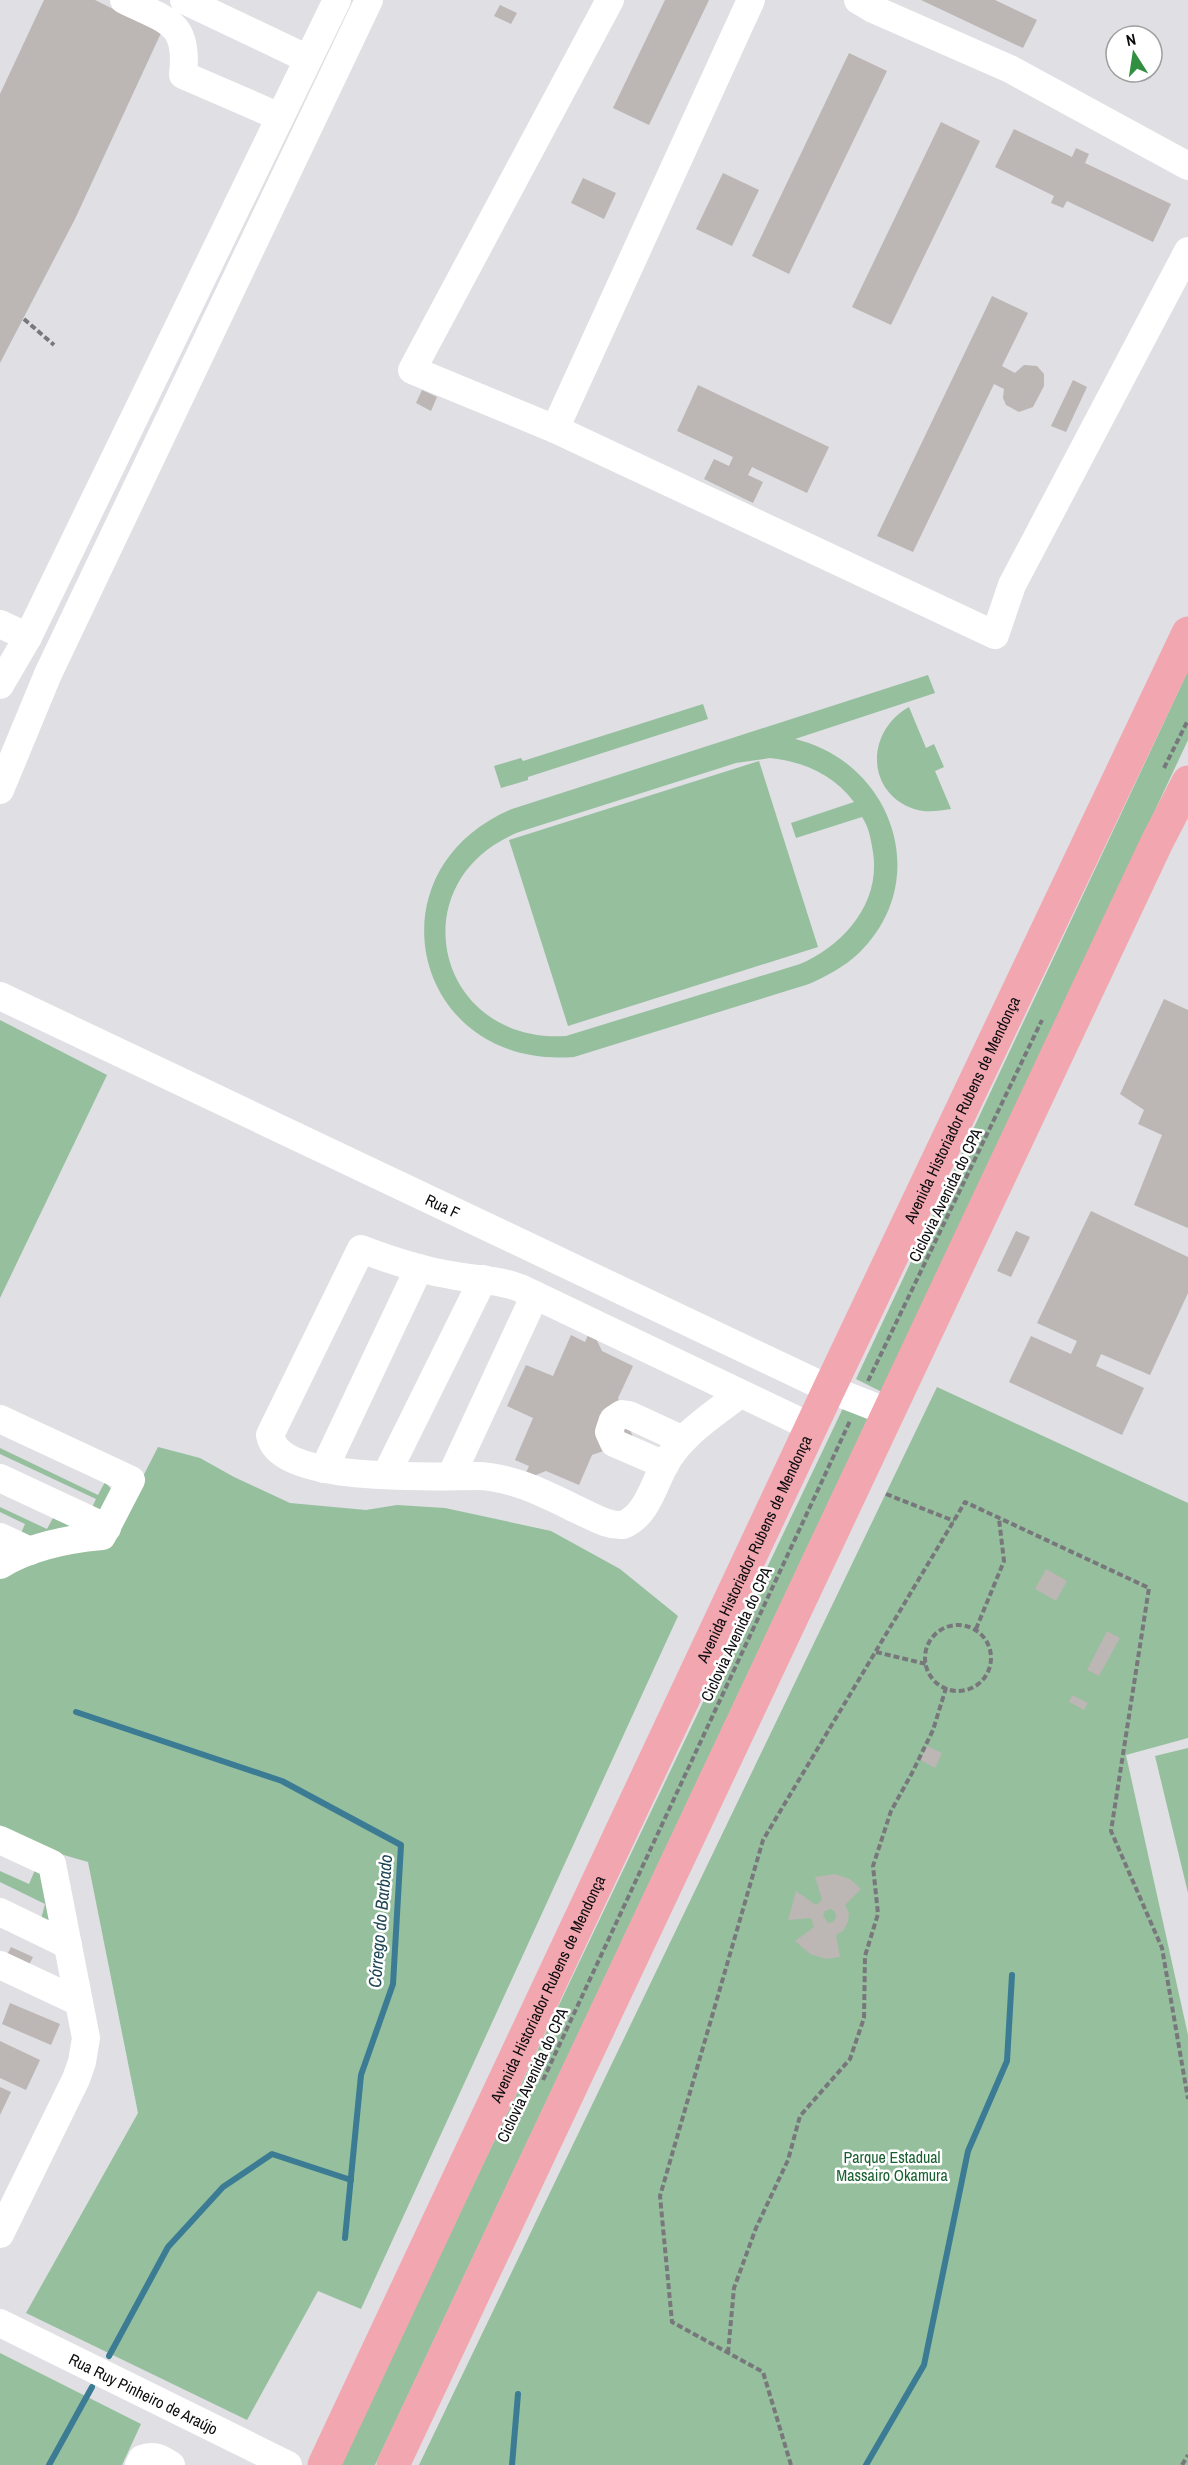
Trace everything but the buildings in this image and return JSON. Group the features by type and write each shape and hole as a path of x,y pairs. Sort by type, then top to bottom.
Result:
{"main road":[{"name":"Avenida Historiador Rubens de Mendonça","path":"324,2465 811,1427 1188,633"},
{"path":"393,2465 873,1407 1157,842 1175,778"}],"street":[{"path":"124,0 168,21 182,36 186,52 183,75 280,117"},
{"path":"184,0 308,59"},
{"path":"0,685 28,637 337,0"},
{"path":"0,790 48,674 369,0"},
{"path":"610,0 412,369 555,429 995,635 1012,585 1188,251"},
{"path":"555,429 751,0"},
{"path":"858,0 873,9 1010,69 1188,166"},
{"path":"1,625 28,637"},
{"name":"Rua F","path":"0,996 829,1389 873,1407"},
{"path":"740,1394 683,1440 665,1465 638,1516 623,1525 605,1523 536,1490 481,1476 386,1475 305,1465 283,1454 273,1444 271,1430 361,1249 452,1276 503,1281 811,1427"},
{"path":"324,1469 419,1268"},
{"path":"386,1475 483,1279"},
{"path":"451,1476 535,1295"},
{"path":"665,1465 614,1443 609,1432 613,1420 622,1414 628,1415 683,1440"},
{"path":"0,1419 131,1480 102,1536 69,1540 30,1551 0,1565"},
{"path":"0,1478 107,1528"},
{"path":"0,1537 30,1551"},
{"path":"0,1840 52,1864 86,2038 82,2062 3,2218"},
{"path":"0,1912 68,1945"},
{"path":"0,1965 79,2002"},
{"name":"Rua Ruy Pinheiro de Araújo","path":"0,2323 288,2465"},
{"path":"139,2465 142,2458 155,2456 171,2465"}],"path":[{"path":"24,319 54,345"},
{"path":"1175,778 1188,720"},
{"name":"Ciclovia Avenida do CPA","path":"538,2091 873,1407 1043,1018"},
{"path":"886,1494 954,1521"},
{"path":"791,2465 764,2372 672,2322 660,2196 763,1840 965,1502 1149,1588 1111,1831 1162,1948 1188,2099"},
{"path":"976,1629 1004,1561 999,1518"},
{"path":"955,1625 976,1629 984,1636 989,1646 990,1667 978,1684 968,1689 946,1688 937,1683 926,1664 929,1643 935,1634 955,1625"},
{"path":"876,1652 926,1664"},
{"path":"728,2353 734,2288 756,2228 788,2160 800,2116 850,2059 864,2018 865,1956 878,1914 873,1866 891,1811 933,1730 946,1688"},
{"path":"1182,2465 1188,2455"}],"green space":[{"path":"1188,671 1188,740 882,1392 856,1379"},
{"path":"928,675 935,693 795,739 829,752 856,772 878,798 892,827 897,859 894,892 882,924 859,953 835,971 809,984 574,1057 519,1053 476,1032 445,1001 428,961 425,918 437,876 466,838 512,809","holes":["770,758 817,771 837,784 854,802 791,823 796,838 862,817 869,834 874,871 871,888 856,920 831,946 800,964 566,1036 521,1032 486,1014 462,988 448,955 446,920 457,885 481,855 519,832 736,763"]},
{"path":"703,704 708,719 528,777 528,780 501,788 494,766 521,758 523,761"},
{"path":"909,707 926,748 934,744 944,767 935,771 951,809 928,811 914,809 898,801 886,789 880,776 877,761 879,745 885,731 895,718"},
{"path":"759,761 818,947 568,1026 509,840"},
{"path":"0,1020 107,1075 0,1298"},
{"name":"Parque Estadual Massairo Okamura","path":"937,1387 1188,1503 1188,1738 1126,1755 1188,2035 1188,2465 419,2465"},
{"path":"844,1406 869,1416 375,2465 340,2465"},
{"path":"158,1447 200,1458 290,1503 366,1510 397,1505 445,1508 551,1531 620,1569 678,1616 361,2309 318,2291 247,2420 26,2313 138,2113 88,1862 30,1843 0,1825 0,1578 26,1566 52,1558 107,1547"},
{"path":"0,1448 98,1495 105,1482 112,1490 104,1511 90,1512 96,1499 0,1454"},
{"path":"0,1507 47,1529 53,1518 75,1527 19,1538 25,1524 0,1512"},
{"path":"1188,1748 1188,1893 1155,1756"},
{"path":"35,1870 43,1874 52,1923 41,1919 45,1904 0,1882 0,1871 29,1884"},
{"path":"0,2353 141,2424 122,2465 0,2465"}],"waterway":[{"name":"Córrego do Barbado","path":"76,1712 282,1781 401,1845 393,1984 361,2075 345,2238"},
{"path":"866,2465 924,2365 968,2151 1007,2061 1012,1975"},
{"path":"109,2356 168,2247 223,2187 272,2154 351,2180"},
{"path":"49,2465 92,2387"},
{"name":"Córrego do Barbado","path":"512,2465 518,2394"}]}
